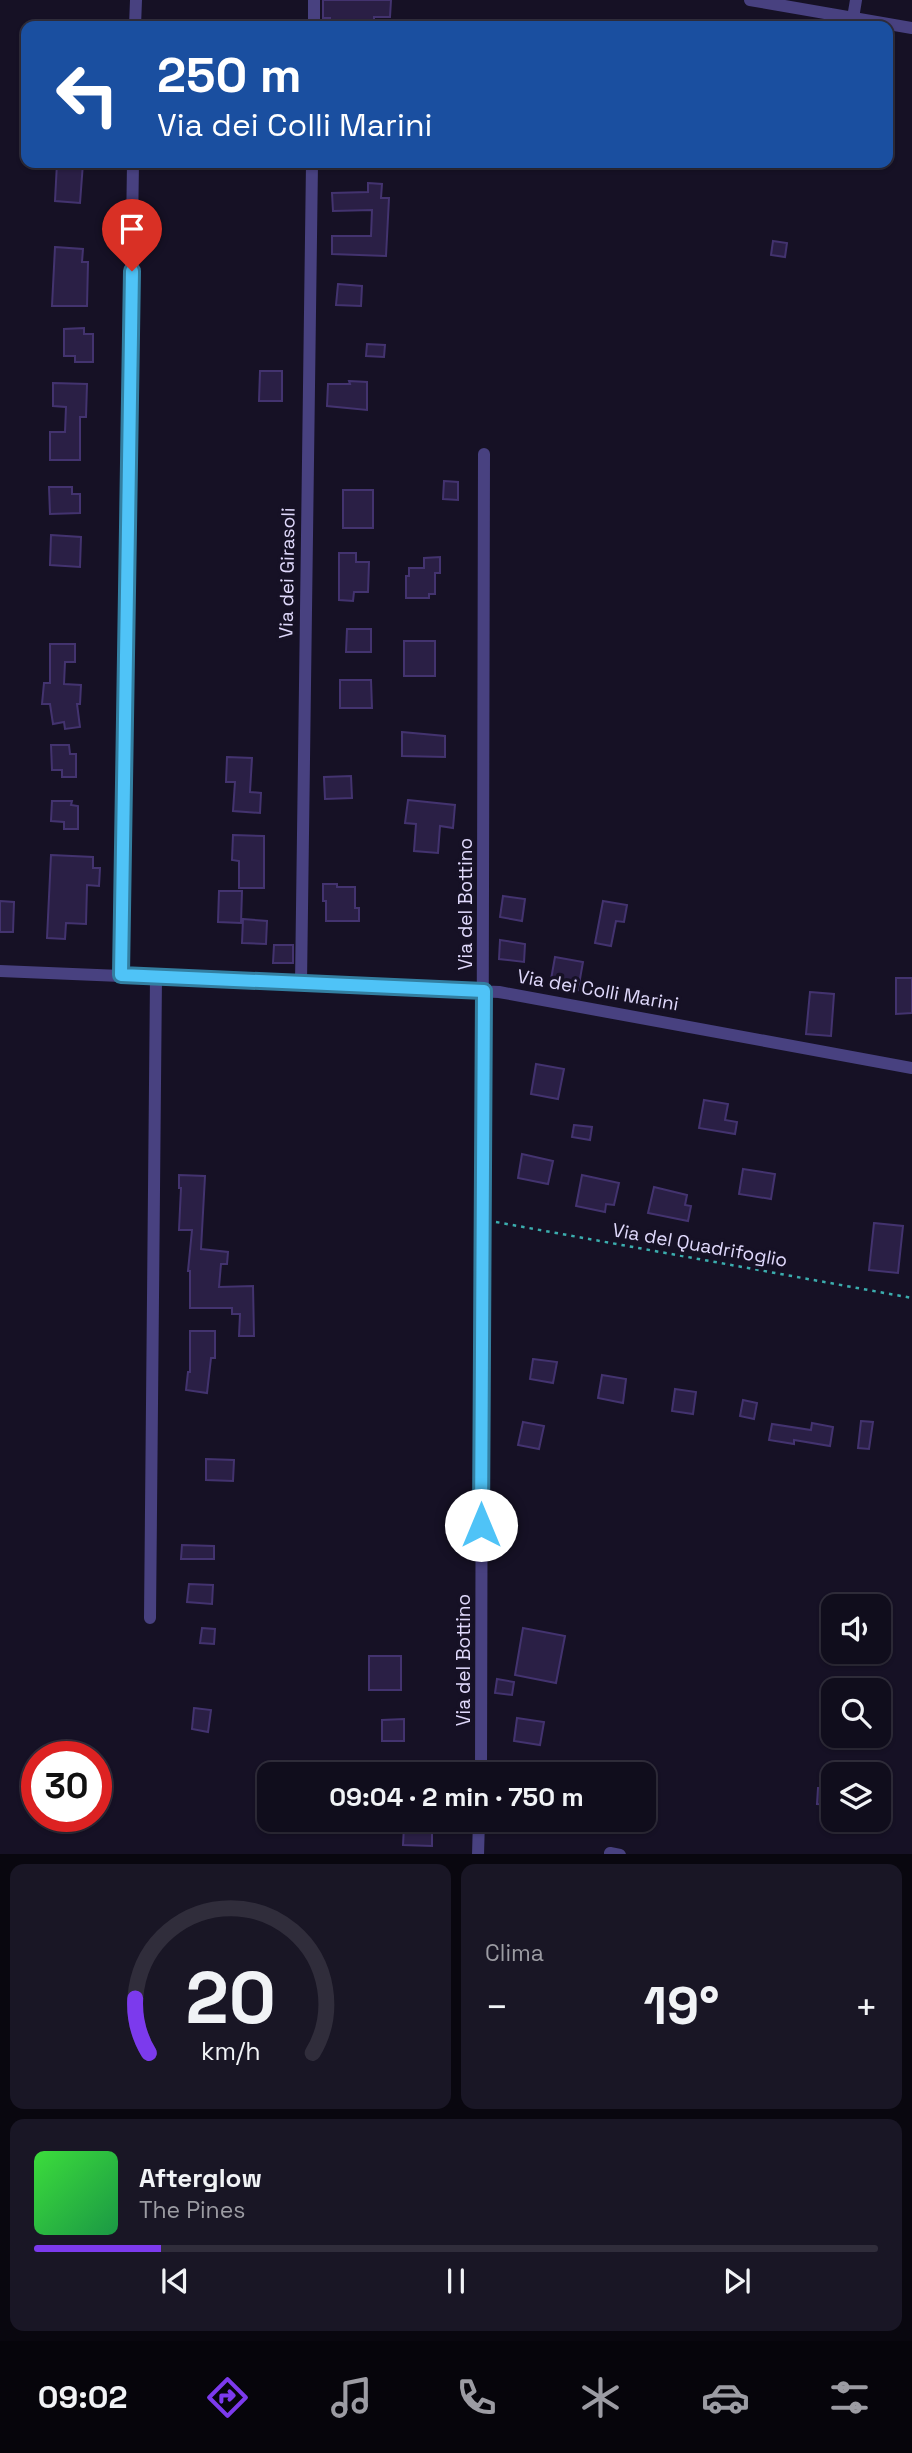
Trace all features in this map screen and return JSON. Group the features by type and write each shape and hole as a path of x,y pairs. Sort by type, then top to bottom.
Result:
{"street":[{"path":"135,21 136,0"},
{"path":"314,0 314,21"},
{"path":"750,0 871,21"},
{"path":"853,18 856,0"},
{"path":"893,25 912,28"},
{"path":"121,975 133,168"},
{"name":"Via dei Girasoli","path":"301,983 312,168"},
{"name":"Via del Bottino","path":"481,1762 484,454"},
{"name":"Via dei Colli Marini","path":"0,971 484,991 528,996 912,1068"},
{"path":"150,1618 156,977"},
{"path":"478,1854 479,1832"}],"path":[{"name":"Via del Quadrifoglio","path":"482,1219 912,1298"}],"building":[{"path":"323,0 391,0 390,17 374,17 374,21 330,21 330,18 323,18"},
{"path":"57,168 83,168 80,203 55,201"},
{"path":"368,183 382,184 381,198 389,198 386,256 332,254 332,236 371,236 372,210 333,211 332,193 368,192"},
{"path":"773,241 787,243 785,257 771,255"},
{"path":"55,247 83,249 82,262 88,262 87,306 52,306"},
{"path":"338,284 362,286 361,306 336,305"},
{"path":"84,328 84,334 93,334 93,362 75,362 75,356 64,356 64,329"},
{"path":"367,344 385,345 384,357 366,356"},
{"path":"260,371 282,371 282,401 259,401"},
{"path":"349,381 367,382 367,410 327,406 328,384 350,384"},
{"path":"53,383 87,384 86,417 80,417 80,460 50,460 50,432 65,432 66,407 53,406"},
{"path":"444,481 458,482 458,500 443,499"},
{"path":"49,487 72,487 72,494 80,494 80,513 50,514"},
{"path":"343,490 373,490 373,528 343,528"},
{"path":"51,535 81,537 80,567 50,565"},
{"path":"339,553 356,553 356,562 369,562 368,592 354,592 353,601 339,600"},
{"path":"440,557 440,573 435,573 435,594 429,594 429,598 406,598 406,576 409,576 409,568 424,568 424,558"},
{"path":"347,629 371,629 371,652 346,652"},
{"path":"404,641 435,641 435,676 404,676"},
{"path":"50,644 75,644 75,662 65,662 64,684 81,685 80,704 77,704 80,727 65,729 64,722 53,724 50,704 42,704 44,683 50,683"},
{"path":"340,680 371,680 372,708 340,708"},
{"path":"402,732 445,736 445,757 402,756"},
{"path":"51,745 69,745 70,754 76,754 76,777 62,777 62,770 52,770"},
{"path":"227,757 252,758 250,792 261,793 260,813 233,811 235,782 226,782"},
{"path":"351,776 352,798 325,799 324,777"},
{"path":"408,800 455,805 453,828 440,826 438,853 414,851 416,824 405,823"},
{"path":"52,801 72,801 71,805 78,806 78,829 64,829 64,822 51,821"},
{"path":"233,835 264,836 264,888 239,888 239,861 232,860"},
{"path":"51,855 93,857 93,868 100,868 99,886 87,885 86,924 66,923 65,939 47,938"},
{"path":"323,884 355,887 355,908 359,908 359,921 326,921"},
{"path":"219,891 242,891 241,923 218,922"},
{"path":"503,896 525,899 522,921 500,917"},
{"path":"0,901 14,902 13,932 0,932"},
{"path":"603,901 627,905 624,922 616,921 611,946 595,943"},
{"path":"243,919 267,921 266,944 242,943"},
{"path":"500,940 525,944 524,962 499,959"},
{"path":"274,945 293,945 293,963 273,963"},
{"path":"555,957 583,962 578,990 550,985"},
{"path":"896,978 912,978 912,1013 896,1014"},
{"path":"810,992 834,994 831,1036 806,1034"},
{"path":"536,1064 564,1069 558,1099 531,1094"},
{"path":"704,1100 728,1104 725,1120 737,1122 735,1134 699,1128"},
{"path":"574,1125 592,1127 590,1140 572,1137"},
{"path":"522,1154 553,1161 548,1184 518,1178"},
{"path":"743,1169 775,1174 771,1199 739,1194"},
{"path":"179,1175 205,1176 201,1249 228,1252 227,1264 221,1264 219,1287 253,1286 254,1336 239,1336 240,1314 232,1314 232,1308 190,1308 188,1271 192,1230 179,1230"},
{"path":"582,1175 619,1183 614,1205 606,1204 605,1212 576,1206"},
{"path":"654,1187 687,1195 685,1205 691,1206 688,1221 648,1213"},
{"path":"874,1223 903,1226 898,1273 869,1270"},
{"path":"190,1331 215,1331 215,1358 211,1358 207,1393 186,1390 190,1372"},
{"path":"533,1359 557,1362 553,1383 530,1379"},
{"path":"602,1375 626,1379 623,1403 598,1398"},
{"path":"675,1389 696,1392 693,1414 672,1411"},
{"path":"743,1400 757,1403 754,1419 740,1416"},
{"path":"861,1421 873,1422 869,1449 858,1448"},
{"path":"523,1422 544,1426 539,1449 518,1445"},
{"path":"812,1423 833,1427 830,1446 794,1440 794,1444 769,1440 772,1424 811,1430"},
{"path":"206,1459 234,1460 233,1481 206,1480"},
{"path":"182,1545 214,1546 214,1559 181,1559"},
{"path":"189,1584 213,1585 212,1604 187,1602"},
{"path":"202,1628 215,1629 214,1644 200,1643"},
{"path":"523,1628 565,1636 556,1683 515,1675"},
{"path":"369,1656 401,1656 401,1690 369,1690"},
{"path":"497,1679 514,1682 512,1695 495,1693"},
{"path":"194,1708 211,1710 208,1732 192,1729"},
{"path":"517,1718 544,1722 540,1745 514,1741"},
{"path":"404,1719 404,1741 382,1741 382,1720"},
{"path":"818,1788 821,1788 821,1804 817,1804"},
{"path":"404,1832 432,1832 432,1846 403,1845"}],"route":[{"path":"132,271 121,975 484,991 481,1525"}]}
